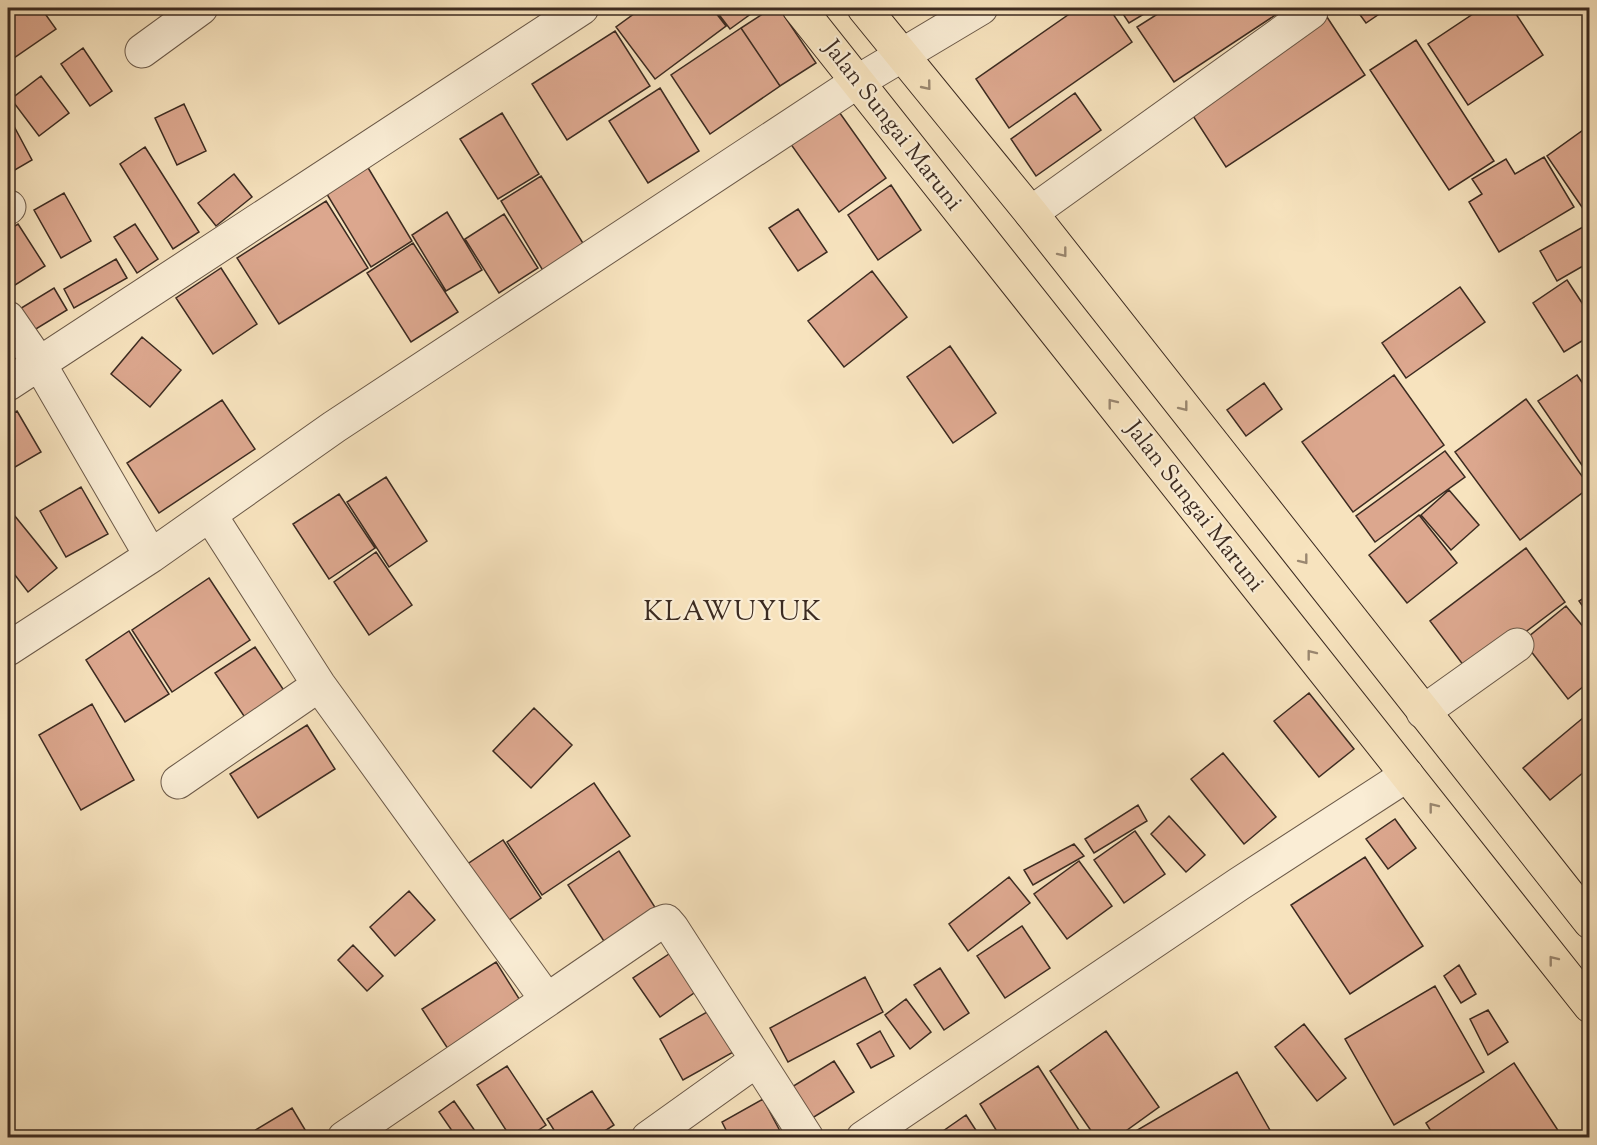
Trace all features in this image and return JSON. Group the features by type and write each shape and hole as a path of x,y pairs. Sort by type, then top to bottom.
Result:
{"main road":[{"name":"Jalan Sungai Maruni","path":"799,8 1590,1006"},
{"path":"864,8 1031,213 1590,922"}],"street":[{"path":"142,51 201,8"},
{"path":"8,384 582,8"},
{"path":"8,649 151,556 334,428 857,82 981,8"},
{"path":"1031,213 1311,12"},
{"path":"8,318 39,363 151,556"},
{"path":"210,515 319,686 547,1000"},
{"path":"1423,712 1517,645"},
{"path":"178,782 319,686"},
{"path":"864,1137 1239,884 1407,775"},
{"path":"344,1137 658,924 666,921 807,1137"},
{"path":"648,1137 758,1060"}],"building":[{"path":"8,8 41,8 56,29 8,62"},
{"path":"642,8 712,8 726,26 655,79 616,27"},
{"path":"714,8 759,8 730,29"},
{"path":"772,8 779,8 816,63 780,86 741,28"},
{"path":"1078,8 1109,8 1132,42 1009,128 976,79"},
{"path":"1119,8 1154,8 1129,23"},
{"path":"1167,8 1286,8 1174,82 1137,27"},
{"path":"1355,8 1388,8 1366,23"},
{"path":"1482,8 1512,8 1543,55 1468,105 1428,44"},
{"path":"1325,14 1365,75 1226,167 1186,105"},
{"path":"741,28 780,86 710,134 671,75"},
{"path":"615,31 650,86 567,140 532,84"},
{"path":"1416,40 1494,161 1449,190 1370,70"},
{"path":"83,48 112,91 90,106 61,64"},
{"path":"41,76 69,113 39,136 11,99"},
{"path":"660,88 699,151 648,183 609,121"},
{"path":"1075,93 1101,130 1036,176 1011,139"},
{"path":"184,104 206,151 177,165 155,118"},
{"path":"837,109 886,178 839,212 790,143"},
{"path":"502,113 539,174 498,199 460,139"},
{"path":"8,115 32,160 8,174"},
{"path":"1586,128 1590,132 1590,211 1586,213 1547,156"},
{"path":"145,147 199,232 173,249 120,164"},
{"path":"1544,157 1574,207 1499,252 1469,202 1482,194 1472,179 1506,159 1515,174"},
{"path":"367,166 412,241 371,267 325,191"},
{"path":"234,174 252,197 216,226 198,203"},
{"path":"541,176 586,248 545,274 501,201"},
{"path":"891,185 921,230 878,260 848,215"},
{"path":"64,193 91,241 61,258 34,210"},
{"path":"326,201 368,268 279,324 237,258"},
{"path":"798,209 827,252 798,271 769,228"},
{"path":"447,212 482,270 446,291 412,235"},
{"path":"504,214 538,268 499,293 465,239"},
{"path":"1590,223 1590,262 1557,281 1540,251"},
{"path":"18,224 45,266 12,287 8,280 8,231"},
{"path":"135,224 158,259 137,273 114,237"},
{"path":"413,243 458,312 411,342 367,273"},
{"path":"116,259 127,278 74,308 64,289"},
{"path":"221,268 257,324 213,354 176,298"},
{"path":"872,271 907,317 844,367 808,321"},
{"path":"1567,280 1590,315 1590,336 1564,352 1533,303"},
{"path":"1460,287 1485,322 1406,378 1382,343"},
{"path":"54,288 67,310 31,332 18,310"},
{"path":"142,337 181,370 150,407 111,374"},
{"path":"950,346 996,413 953,443 907,377"},
{"path":"1394,375 1444,445 1353,512 1302,442"},
{"path":"1577,375 1590,394 1590,477 1538,401"},
{"path":"1264,383 1282,409 1246,436 1227,410"},
{"path":"1526,399 1590,487 1520,540 1455,452"},
{"path":"222,400 255,449 159,513 127,463"},
{"path":"17,411 41,452 10,470 8,466 8,416"},
{"path":"1445,451 1465,477 1375,542 1356,516"},
{"path":"386,477 427,541 389,567 347,502"},
{"path":"81,487 108,534 66,557 40,511"},
{"path":"1449,490 1479,525 1451,550 1421,515"},
{"path":"339,494 375,548 329,579 293,524"},
{"path":"10,510 57,568 28,592 8,566 8,512"},
{"path":"1419,515 1457,563 1407,603 1369,555"},
{"path":"1526,548 1565,602 1470,674 1430,621"},
{"path":"376,552 412,605 369,635 334,582"},
{"path":"209,578 250,640 172,692 132,630"},
{"path":"1590,594 1590,617 1579,601"},
{"path":"1566,606 1590,635 1590,681 1568,699 1523,641"},
{"path":"129,631 169,694 125,722 86,660"},
{"path":"255,647 285,692 246,719 215,673"},
{"path":"1309,693 1354,749 1319,777 1274,721"},
{"path":"92,704 134,780 81,810 39,735"},
{"path":"534,708 572,745 531,788 493,751"},
{"path":"1590,712 1590,767 1550,800 1523,768"},
{"path":"307,725 335,769 258,818 230,774"},
{"path":"1223,753 1276,817 1244,844 1191,779"},
{"path":"594,783 630,836 542,895 507,842"},
{"path":"1138,805 1147,821 1094,853 1085,839"},
{"path":"1169,816 1205,855 1186,872 1151,834"},
{"path":"1395,819 1416,848 1388,869 1366,839"},
{"path":"1135,831 1165,874 1124,903 1094,860"},
{"path":"503,840 541,898 502,925 463,867"},
{"path":"1074,844 1084,856 1033,885 1024,870"},
{"path":"619,851 658,912 607,946 568,885"},
{"path":"1365,857 1423,946 1350,994 1291,905"},
{"path":"1079,861 1112,906 1067,939 1034,894"},
{"path":"1009,877 1030,903 968,951 949,924"},
{"path":"409,891 435,920 395,956 370,927"},
{"path":"1022,926 1050,968 1005,998 977,956"},
{"path":"353,945 383,976 367,991 338,960"},
{"path":"675,950 701,988 660,1017 633,978"},
{"path":"496,962 523,1005 450,1052 422,1009"},
{"path":"1459,965 1476,994 1461,1003 1444,976"},
{"path":"940,968 969,1013 944,1030 914,985"},
{"path":"865,977 883,1012 788,1062 770,1028"},
{"path":"1435,986 1484,1072 1394,1125 1345,1039"},
{"path":"906,999 931,1032 910,1049 885,1015"},
{"path":"714,1008 737,1050 683,1080 660,1039"},
{"path":"1488,1010 1508,1042 1488,1055 1470,1019"},
{"path":"1304,1024 1346,1078 1317,1101 1275,1047"},
{"path":"880,1031 894,1056 871,1068 857,1044"},
{"path":"1106,1031 1159,1107 1116,1138 1096,1138 1050,1071"},
{"path":"834,1061 854,1092 806,1122 787,1090"},
{"path":"1514,1063 1563,1138 1435,1138 1426,1123"},
{"path":"507,1066 546,1125 527,1138 511,1138 477,1085"},
{"path":"1038,1066 1084,1138 1001,1138 980,1104"},
{"path":"1237,1072 1271,1132 1262,1138 1128,1138 1127,1136"},
{"path":"592,1091 614,1125 594,1138 559,1138 547,1119"},
{"path":"763,1099 780,1131 769,1138 730,1138 722,1122"},
{"path":"454,1101 480,1138 457,1138 439,1112"},
{"path":"292,1108 310,1138 251,1138 249,1134"},
{"path":"966,1115 981,1138 933,1138"}],"district":[{"name":"KLAWUYUK","path":"733,613"}]}
